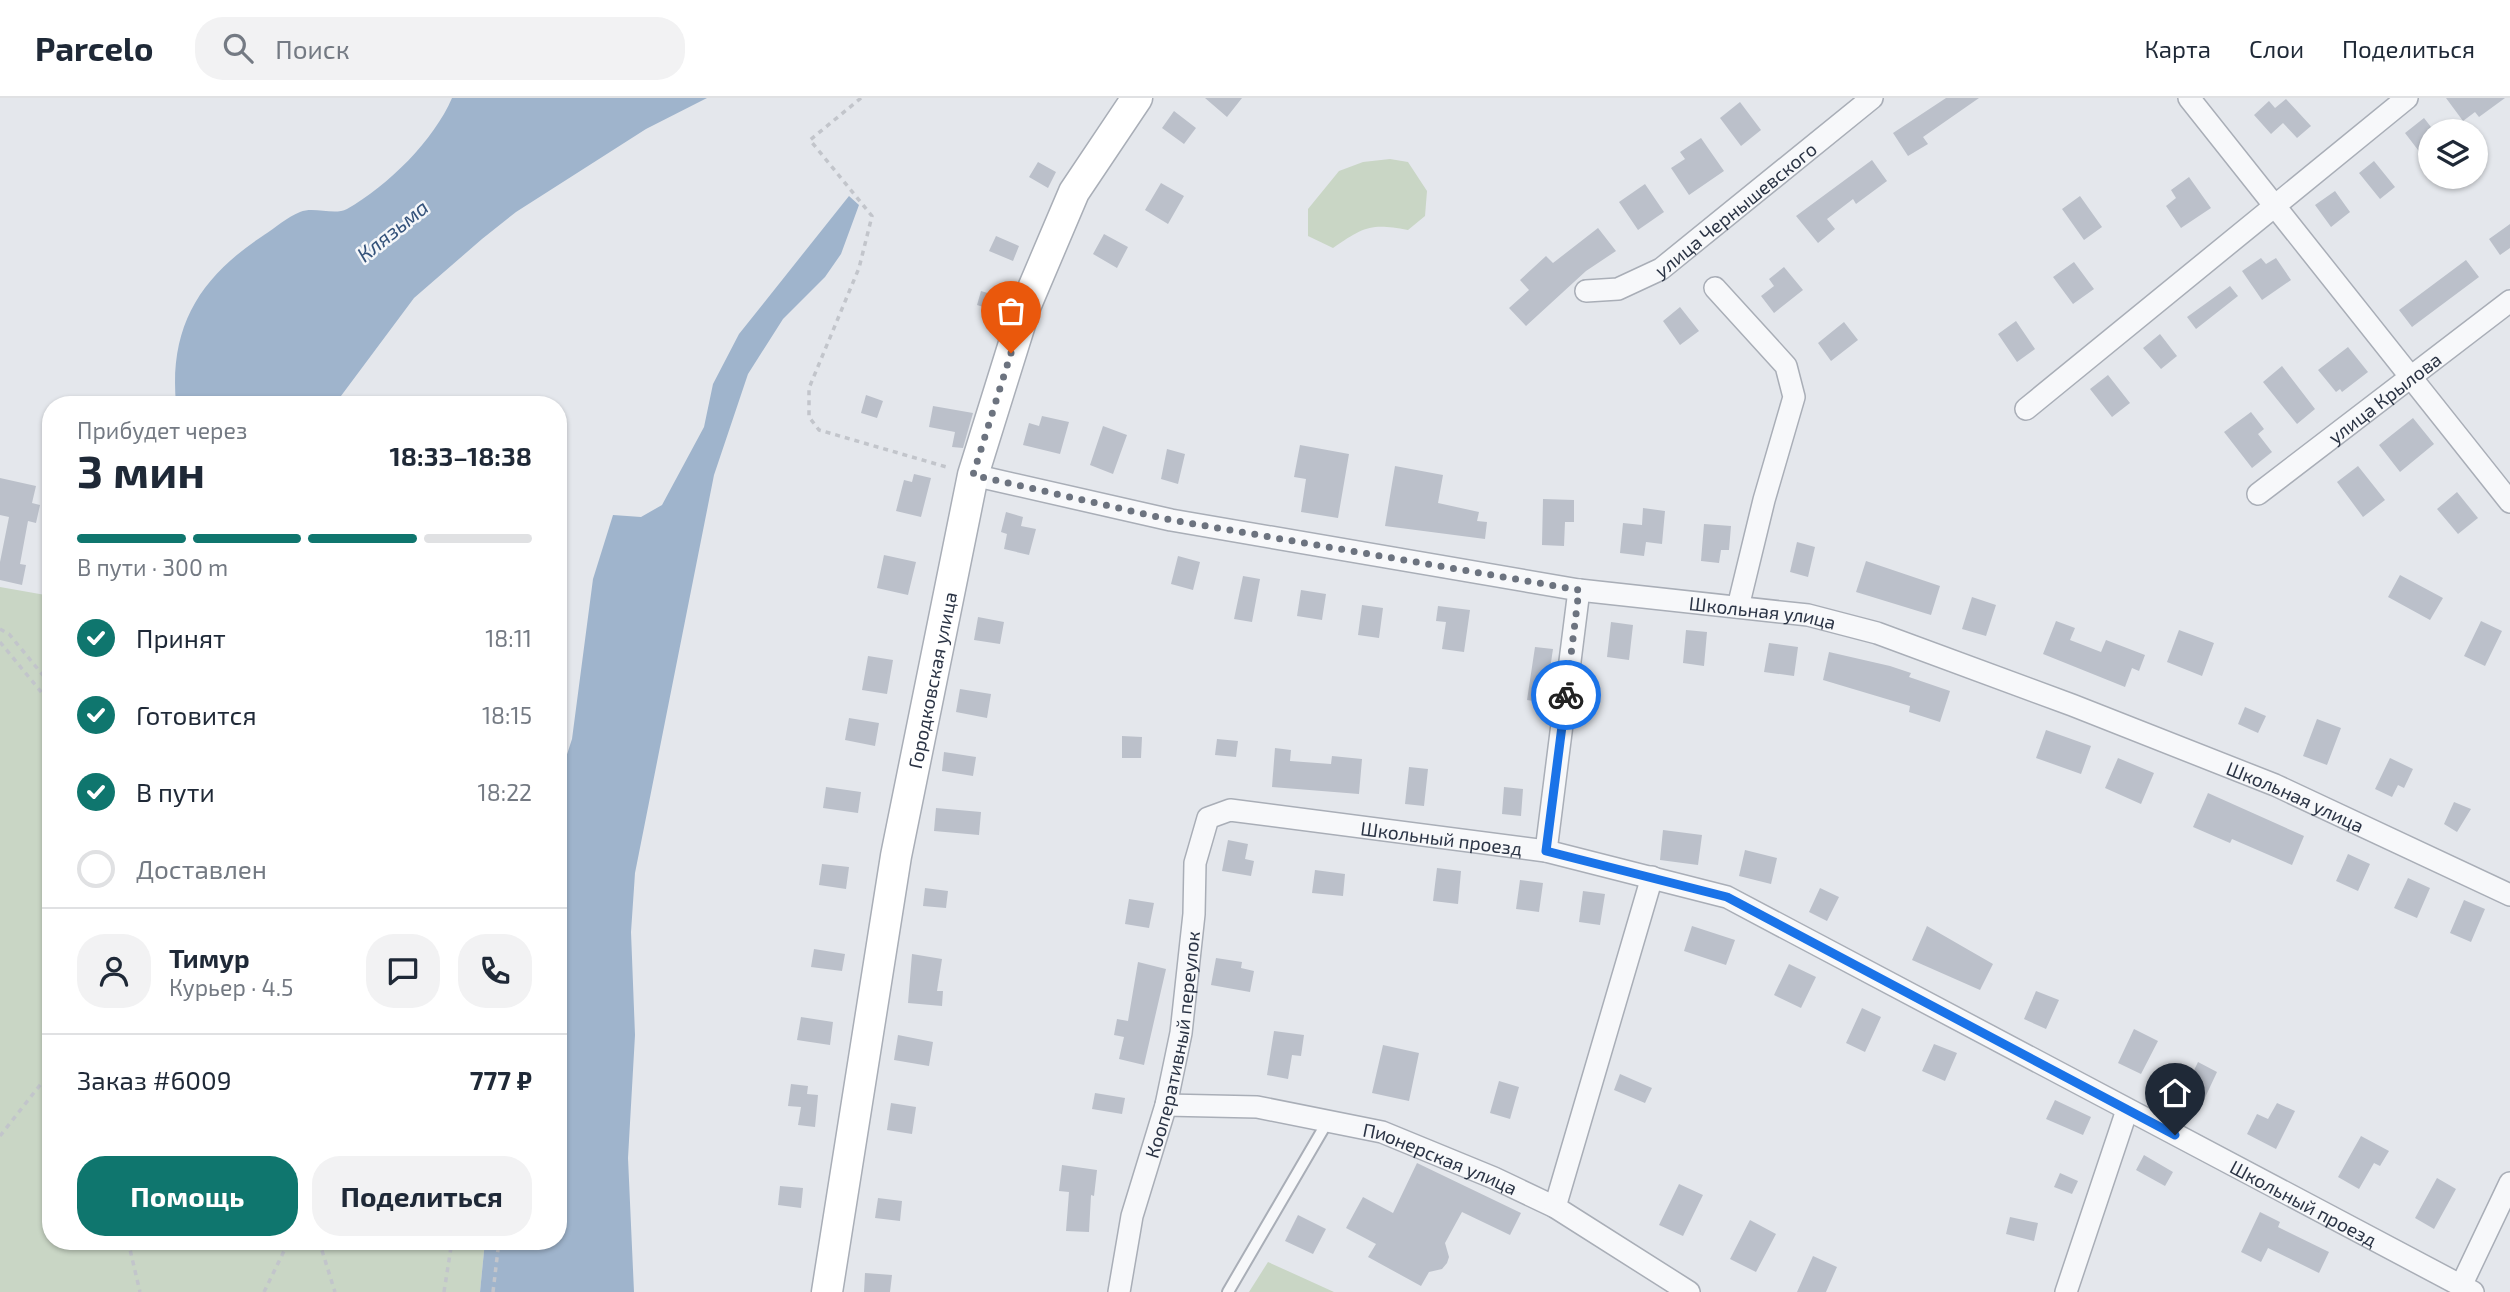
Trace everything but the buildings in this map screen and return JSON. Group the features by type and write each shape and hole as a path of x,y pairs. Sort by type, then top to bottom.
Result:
{"main road":[{"name":"Городковская улица","path":"827,1292 896,856 973,475 1026,305 1069,204 1136,98"}],"street":[{"name":"улица Чернышевского","path":"1586,291 1618,289 1661,269 1872,98"},
{"path":"2189,98 2510,502"},
{"path":"2026,409 2407,98"},
{"path":"1715,288 1786,366 1794,397 1764,500 1738,607"},
{"name":"улица Крылова","path":"2258,495 2409,376 2510,301"},
{"name":"Школьная улица","path":"973,475 1171,520 1579,590 1808,615 1877,633 2072,705 2275,785 2510,895"},
{"path":"1546,851 1579,590"},
{"name":"Школьный проезд","path":"1230,810 1546,851 1727,897 2467,1289"},
{"name":"Кооперативный переулок","path":"1119,1292 1132,1216 1166,1105 1181,1033 1194,915 1195,863 1202,830 1208,818 1230,810"},
{"path":"1555,1207 1652,877"},
{"name":"Пионерская улица","path":"1166,1105 1258,1107 1329,1119 1382,1132 1494,1178 1555,1207 1689,1292"},
{"path":"2066,1292 2127,1110"},
{"path":"2467,1289 2510,1183"}],"lane":[{"path":"1228,1292 1329,1119"}],"path":[{"path":"861,98 810,141 872,216 859,268 809,388 809,417 820,430 973,475"},
{"path":"0,629 9,634 42,674"},
{"path":"0,642 42,693"},
{"path":"0,1136 42,1082"},
{"path":"130,1250 140,1292"},
{"path":"264,1292 285,1250"},
{"path":"322,1250 335,1292"},
{"path":"444,1292 451,1250"},
{"path":"493,1292 498,1250"}],"green space":[{"path":"1390,159 1408,162 1427,191 1425,216 1408,230 1368,228 1333,248 1308,236 1308,209 1339,171 1363,162"},
{"path":"0,587 42,594 42,1250 484,1250 480,1292 0,1292"},
{"path":"1268,1262 1334,1292 1249,1292"}],"water":[{"name":"Клязьма","path":"452,98 707,98 646,129 516,212 482,239 414,298 341,396 176,396 178,351 184,327 193,306 222,268 295,214 306,210 342,211 363,199 408,161 444,114"},
{"path":"849,196 859,205 841,254 825,277 783,319 748,374 714,475 635,873 631,932 635,1035 628,1158 634,1292 480,1292 484,1250 567,1250 567,754 572,739 593,579 613,515 641,517 662,505 704,427 713,384 739,334"}],"way so far":[{"path":"1011,353 973,475 1171,520 1579,590 1566,695"}],"route":[{"path":"1566,695 1546,851 1727,897 2175,1135"}]}
